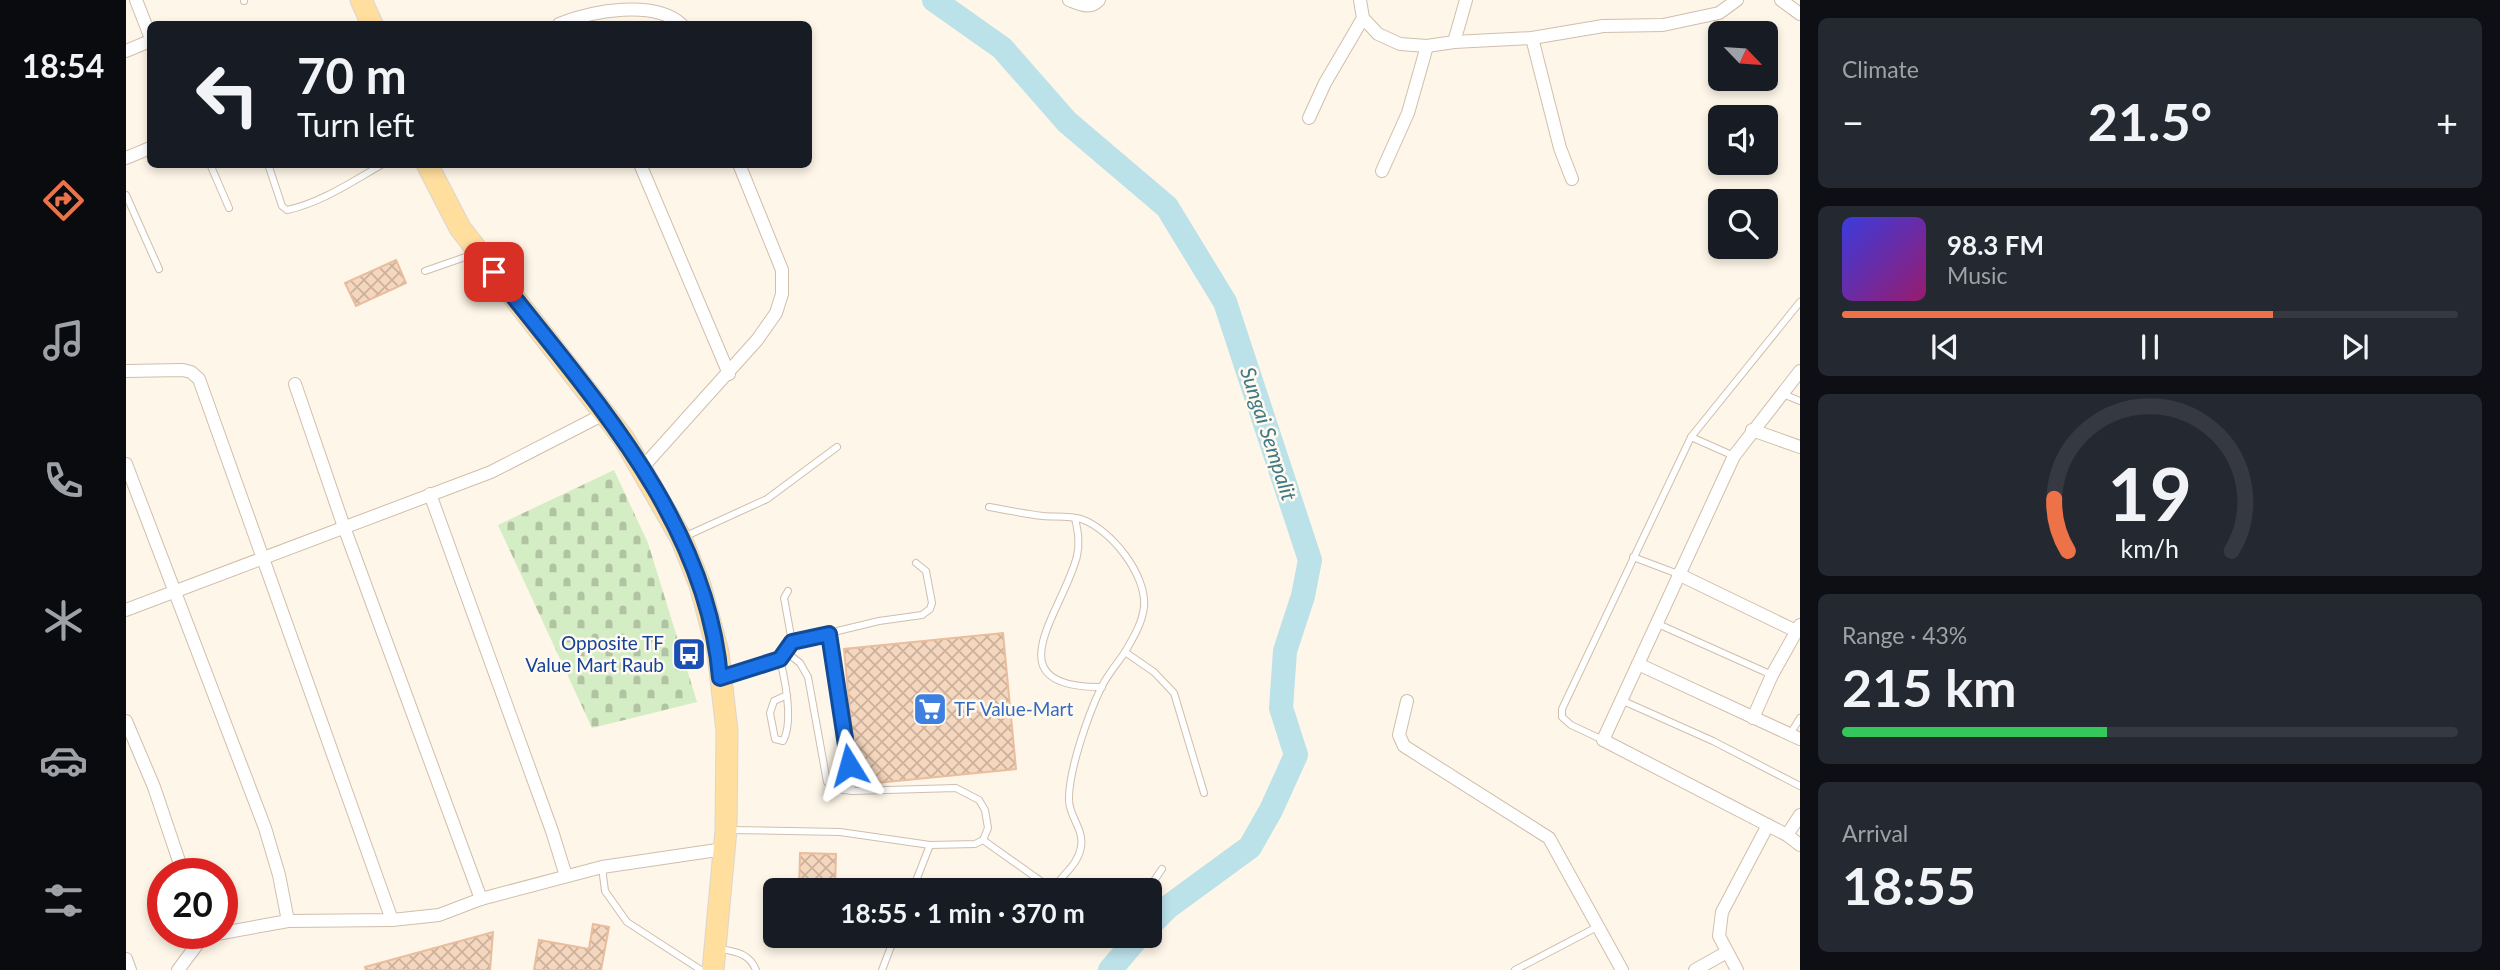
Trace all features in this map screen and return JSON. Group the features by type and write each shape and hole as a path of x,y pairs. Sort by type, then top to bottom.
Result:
{"main road":[{"path":"429,168 460,228 604,414 642,468 681,538 700,585 718,652 727,731 725,840 713,970"}],"street":[{"path":"136,0 147,31"},
{"path":"1069,0 1091,6 1099,0"},
{"path":"1360,0 1363,18 1378,34 1400,44 1427,46 1532,38 1603,26 1663,25 1719,13 1738,0"},
{"path":"1454,42 1466,0"},
{"path":"1781,0 1800,14"},
{"path":"579,21 618,2 662,7 679,21"},
{"path":"1309,118 1325,83 1363,18"},
{"path":"1532,38 1560,148 1572,179"},
{"path":"126,51 147,40"},
{"path":"1382,171 1408,113 1427,46"},
{"path":"126,158 147,149"},
{"path":"642,168 729,374"},
{"path":"642,468 729,374 776,313 782,294 782,270 741,168"},
{"path":"126,371 183,370 191,372 199,379 392,920"},
{"path":"1800,371 1734,456 1603,740 1787,835 1800,845"},
{"path":"295,384 344,527 481,899"},
{"path":"126,610 491,471 604,414"},
{"path":"1752,430 1800,447"},
{"path":"126,464 265,828 279,875 288,921"},
{"path":"430,494 552,831 565,876"},
{"path":"1678,573 1798,628 1772,675 1754,718"},
{"path":"1637,664 1795,736"},
{"path":"1407,701 1399,735 1404,746 1549,838 1622,970"},
{"path":"126,721 154,787 178,858"},
{"path":"1787,835 1800,815"},
{"path":"1738,970 1719,936 1722,912 1768,825"},
{"path":"238,930 288,921 392,920 439,915 481,899 565,876 725,840"},
{"path":"178,970 192,949"},
{"path":"1695,970 1727,952"},
{"path":"126,959 130,970"}],"lane":[{"path":"212,168 229,208"},
{"path":"269,168 282,206 287,210 340,189 376,168"},
{"path":"126,195 159,269"},
{"path":"425,271 479,251"},
{"path":"1603,740 1571,725 1561,713 1691,437 1800,302"},
{"path":"1781,394 1800,401"},
{"path":"1691,437 1734,456"},
{"path":"681,538 767,499 837,447"},
{"path":"989,507 1041,516 1075,518 1095,527 1123,554 1140,581 1144,606 1140,627 1102,687 1083,736 1069,787 1069,806 1080,828 1081,849 1074,864 1062,878"},
{"path":"1075,518 1079,542 1077,556 1044,634 1040,648 1042,666 1050,677 1061,684 1077,688 1102,687"},
{"path":"1633,557 1678,573"},
{"path":"792,642 878,621 926,613 932,603 930,588 926,571 916,563"},
{"path":"720,678 780,659 786,652 792,642 785,603 788,591"},
{"path":"1656,623 1772,675"},
{"path":"829,634 852,791"},
{"path":"725,840 840,832 930,845 975,844 983,840 988,828 985,810 979,800 956,788 852,791 837,789 827,782 808,677 800,663 786,652"},
{"path":"1125,652 1154,672 1174,693 1185,737 1204,793"},
{"path":"780,659 787,695 787,734 783,741 775,739 770,713 774,701 787,695"},
{"path":"1621,700 1713,741 1800,786"},
{"path":"1795,736 1800,718"},
{"path":"983,840 1035,878"},
{"path":"917,878 930,845"},
{"path":"602,867 605,891 627,922 701,970"},
{"path":"1156,878 1162,869"},
{"path":"1515,970 1597,927"},
{"path":"715,948 744,953 756,970"},
{"path":"882,970 890,948"}],"green space":[{"path":"614,470 648,543 697,702 592,728 498,525"}],"building":[{"path":"396,260 406,283 356,306 345,283"},
{"name":"TF Value-Mart","path":"1003,633 1016,769 857,785 844,649"},
{"path":"800,853 836,854 835,878 799,878"},
{"path":"593,924 609,927 601,970 534,970 539,940 589,949"},
{"path":"493,932 490,970 366,970 365,967"}],"waterway":[{"name":"Sungai Sempalit","path":"934,0 1002,48 1067,122 1167,207 1225,302 1310,560 1303,596 1285,651 1281,708 1296,755 1271,810 1250,847 1162,913"},
{"name":"Sungai Sempalit","path":"1110,970 1129,948"}],"place":[{"name":"Opposite TF Value Mart Raub","path":"689,654"},
{"name":"TF Value-Mart","path":"930,709"}],"route":[{"path":"494,272 624,439 661,502 681,538 700,585 718,652 720,678 780,659 792,642 829,634 849,765"}]}
